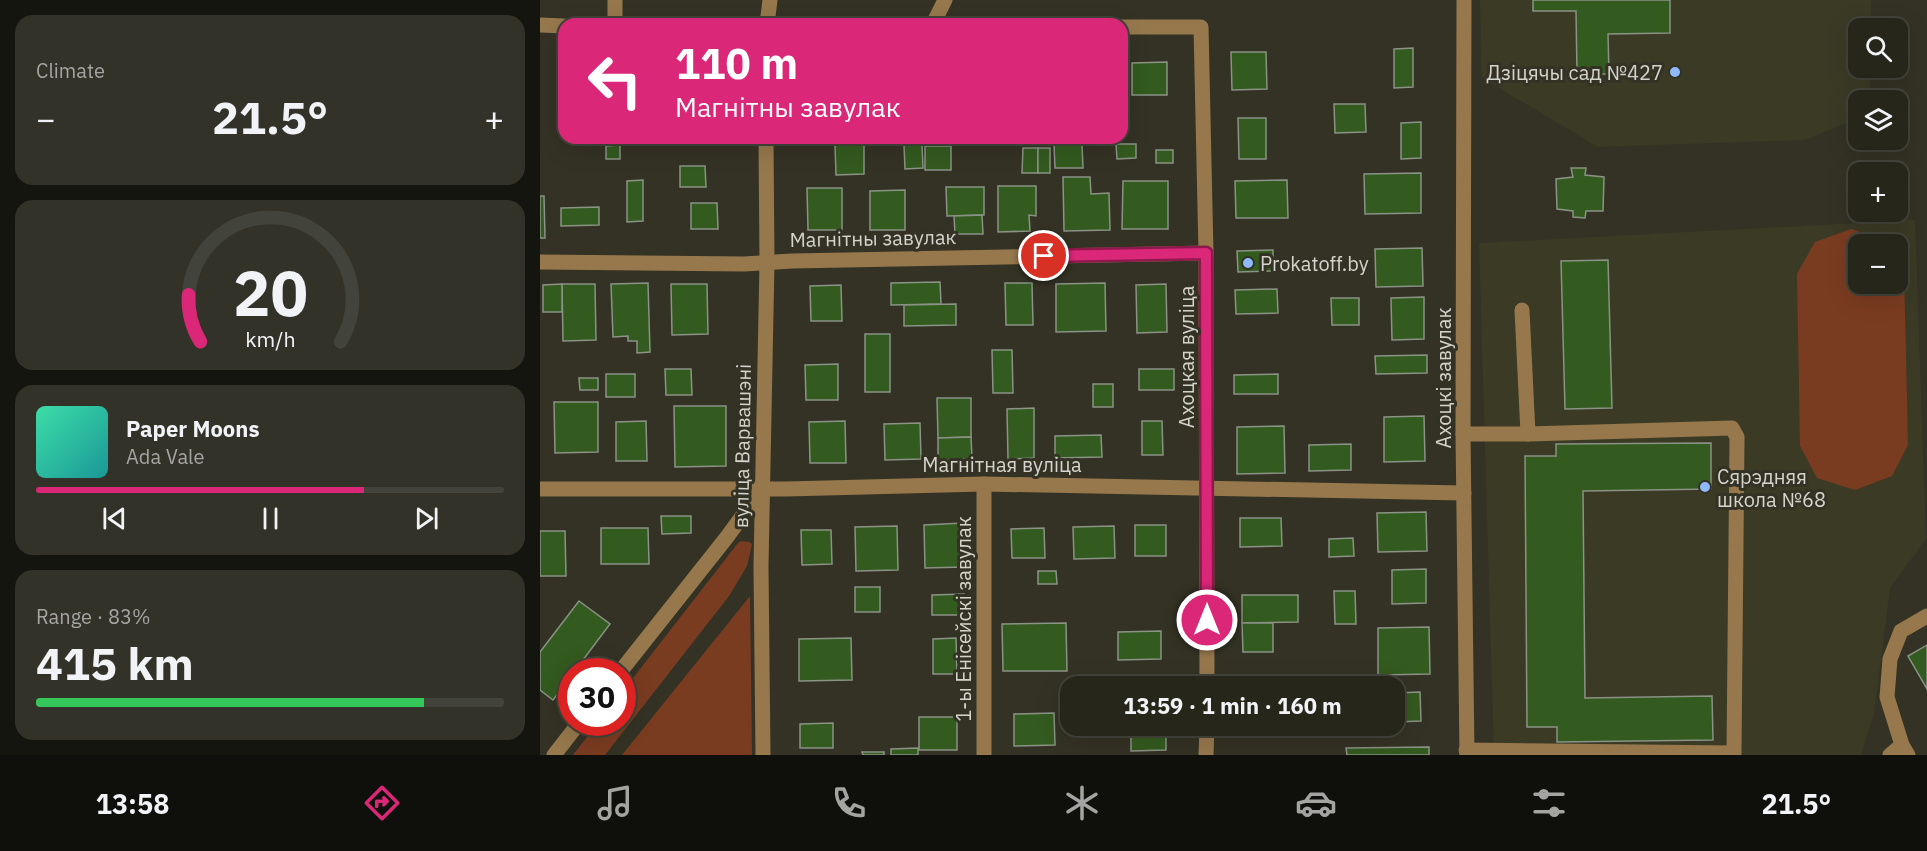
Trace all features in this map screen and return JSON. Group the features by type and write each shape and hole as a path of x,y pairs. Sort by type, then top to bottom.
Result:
{"street":[{"path":"615,0 615,18"},
{"path":"768,18 770,0"},
{"path":"936,18 945,0"},
{"name":"Ахоцкі завулак","path":"1464,0 1463,434 1467,752"},
{"path":"540,25 558,26"},
{"name":"Ахоцкая вуліца","path":"1128,27 1202,27 1208,486 1207,676"},
{"name":"вуліца Варвашэні","path":"763,755 761,566 767,262 766,144"},
{"name":"Магнітны завулак","path":"540,262 744,264 1206,253"},
{"path":"1522,310 1528,434"},
{"path":"1463,434 1732,428 1737,436 1734,753 1467,752"},
{"name":"Магнітная вуліца","path":"540,489 762,489 984,484 1464,492"},
{"name":"1-ы Енісейскі завулак","path":"984,484 984,755"},
{"path":"631,658 762,489"},
{"path":"1900,752 1887,698 1890,659 1901,631 1927,616"},
{"path":"554,755 569,736"},
{"path":"1206,736 1206,755"}],"shaded area":[{"name":"Дзіцячы сад №427","path":"1480,0 1871,0 1871,18 1848,18 1848,78 1870,78 1870,90 1848,90 1848,122 1805,140 1598,147 1481,77"},
{"name":"Сярэдняя школа №68","path":"1915,220 1926,539 1890,588 1874,714 1861,755 1494,755 1479,243"},
{"path":"1851,229 1866,234 1848,234 1848,294 1905,294 1908,445 1892,476 1855,490 1817,478 1800,446 1797,274 1815,242"},
{"path":"741,541 752,544 747,566 729,596 636,715 636,674"},
{"path":"750,596 752,755 622,755"},
{"path":"588,736 620,736 605,755 573,755"}],"building":[{"path":"1533,0 1670,0 1670,33 1608,34 1609,74 1577,74 1576,11 1533,11"},
{"path":"1413,48 1413,87 1394,88 1394,49"},
{"path":"1231,52 1266,52 1267,89 1232,90"},
{"path":"1167,62 1167,95 1132,95 1132,63"},
{"path":"1334,104 1365,104 1366,132 1335,133"},
{"path":"1238,118 1266,118 1266,159 1239,159"},
{"path":"1421,122 1421,158 1401,159 1401,123"},
{"path":"864,144 864,174 836,175 835,145"},
{"path":"1116,144 1136,144 1136,158 1117,159"},
{"path":"620,145 620,159 606,159 606,146"},
{"path":"904,145 922,145 923,168 905,169"},
{"path":"1054,145 1082,145 1083,168 1055,168"},
{"path":"925,146 951,146 951,170 925,170"},
{"path":"1023,148 1038,148 1038,173 1022,173"},
{"path":"1038,148 1050,148 1050,173 1038,173"},
{"path":"1156,150 1173,150 1173,163 1156,163"},
{"path":"680,166 705,166 706,187 680,187"},
{"path":"1571,168 1586,168 1585,175 1604,177 1603,211 1586,211 1585,218 1573,217 1573,211 1557,209 1556,179 1573,177"},
{"path":"1421,173 1421,213 1365,214 1364,174"},
{"path":"1063,177 1090,177 1091,194 1109,193 1110,230 1064,231"},
{"path":"643,180 643,221 627,222 627,181"},
{"path":"1287,180 1288,218 1236,218 1235,181"},
{"path":"1123,181 1168,181 1168,229 1122,229"},
{"path":"998,186 1036,186 1036,216 1029,215 1030,231 998,232"},
{"path":"946,187 984,187 984,215 947,216"},
{"path":"807,188 842,188 842,230 808,230"},
{"path":"905,190 905,230 870,230 870,191"},
{"path":"540,196 544,196 545,238 540,238"},
{"path":"691,203 717,203 718,229 691,229"},
{"path":"599,207 599,225 561,226 561,208"},
{"path":"982,215 983,234 955,234 954,216"},
{"path":"1422,248 1423,286 1376,287 1375,249"},
{"path":"1273,250 1273,271 1238,272 1237,251"},
{"path":"1608,260 1612,408 1565,409 1561,261"},
{"path":"940,282 941,304 891,305 891,283"},
{"path":"648,283 650,352 637,353 637,341 628,341 628,336 613,337 611,284"},
{"path":"1005,283 1032,283 1033,325 1006,325"},
{"path":"1105,283 1106,331 1056,332 1056,284"},
{"path":"562,284 595,284 596,340 563,341"},
{"path":"562,284 562,312 543,312 543,285"},
{"path":"671,284 707,284 708,334 672,335"},
{"path":"1166,284 1167,332 1137,333 1136,285"},
{"path":"841,285 842,321 811,321 810,286"},
{"path":"1277,289 1278,313 1236,314 1235,290"},
{"path":"1424,297 1424,339 1392,340 1391,298"},
{"path":"1331,298 1359,298 1359,325 1332,325"},
{"path":"956,304 956,325 904,326 904,305"},
{"path":"865,334 890,334 890,392 865,392"},
{"path":"992,350 1012,350 1013,393 993,393"},
{"path":"1427,355 1427,373 1376,374 1375,356"},
{"path":"838,364 838,400 806,400 805,365"},
{"path":"665,369 691,369 692,395 666,395"},
{"path":"1139,369 1174,369 1174,390 1139,390"},
{"path":"606,374 635,374 635,397 606,397"},
{"path":"1278,374 1278,394 1234,394 1234,375"},
{"path":"579,378 598,378 598,390 580,390"},
{"path":"1093,384 1113,384 1113,407 1093,407"},
{"path":"937,398 971,398 971,437 938,438"},
{"path":"554,402 598,402 598,452 555,453"},
{"path":"674,406 726,406 726,466 675,467"},
{"path":"1034,408 1034,458 1008,459 1007,409"},
{"path":"1424,416 1425,461 1384,462 1384,417"},
{"path":"646,421 647,461 616,461 616,422"},
{"path":"845,421 846,463 810,463 809,422"},
{"path":"1142,421 1162,421 1163,455 1142,455"},
{"path":"920,423 921,459 885,460 884,424"},
{"path":"1284,426 1285,473 1237,474 1237,427"},
{"path":"1101,435 1102,457 1055,458 1055,436"},
{"path":"971,437 972,459 938,460 938,438"},
{"path":"1711,443 1711,489 1583,491 1585,698 1712,696 1713,740 1557,742 1557,727 1527,727 1525,456 1556,456 1556,444"},
{"path":"1351,444 1351,470 1309,471 1309,445"},
{"path":"1426,512 1427,551 1378,552 1377,513"},
{"path":"661,516 691,516 691,533 662,534"},
{"path":"1240,518 1281,518 1282,546 1240,547"},
{"path":"963,523 964,567 925,568 924,525"},
{"path":"1135,525 1166,525 1166,556 1135,556"},
{"path":"897,526 898,570 856,571 855,527"},
{"path":"1114,526 1115,558 1074,559 1073,527"},
{"path":"601,528 648,528 649,564 601,564"},
{"path":"1044,528 1045,558 1012,558 1011,529"},
{"path":"801,530 831,530 832,564 802,565"},
{"path":"540,531 565,531 566,576 540,576"},
{"path":"1353,538 1354,556 1329,557 1329,539"},
{"path":"1426,569 1426,603 1392,604 1392,570"},
{"path":"1038,571 1056,571 1057,584 1038,584"},
{"path":"855,587 880,587 880,612 855,612"},
{"path":"1334,591 1355,591 1356,624 1335,624"},
{"path":"964,594 965,615 932,615 932,595"},
{"path":"1242,595 1298,595 1298,622 1242,623"},
{"path":"579,601 610,624 584,658 558,658 558,693 553,700 540,690 540,652"},
{"path":"1066,623 1067,671 1003,671 1002,624"},
{"path":"1242,623 1273,623 1273,652 1243,652"},
{"path":"1429,627 1430,674 1378,675 1378,628"},
{"path":"1161,631 1161,659 1118,660 1118,632"},
{"path":"851,638 852,680 799,681 799,639"},
{"path":"956,638 957,674 933,674 933,639"},
{"path":"1927,645 1927,689 1908,656"},
{"path":"1420,692 1421,721 1405,722 1405,693"},
{"path":"1054,713 1055,745 1014,746 1014,714"},
{"path":"919,717 957,717 957,750 919,750"},
{"path":"833,723 833,748 800,748 800,724"},
{"path":"1131,736 1166,736 1166,750 1131,751"},
{"path":"1429,747 1429,755 1347,755 1346,748"},
{"path":"918,748 918,755 891,755 891,749"},
{"path":"862,752 884,752 884,755 863,755"}],"place":[{"name":"Дзіцячы сад №427","path":"1675,72"},
{"name":"Prokatoff.by","path":"1248,263"},
{"name":"Сярэдняя школа №68","path":"1705,487"}],"route":[{"path":"1044,256 1206,253 1207,620"}]}
